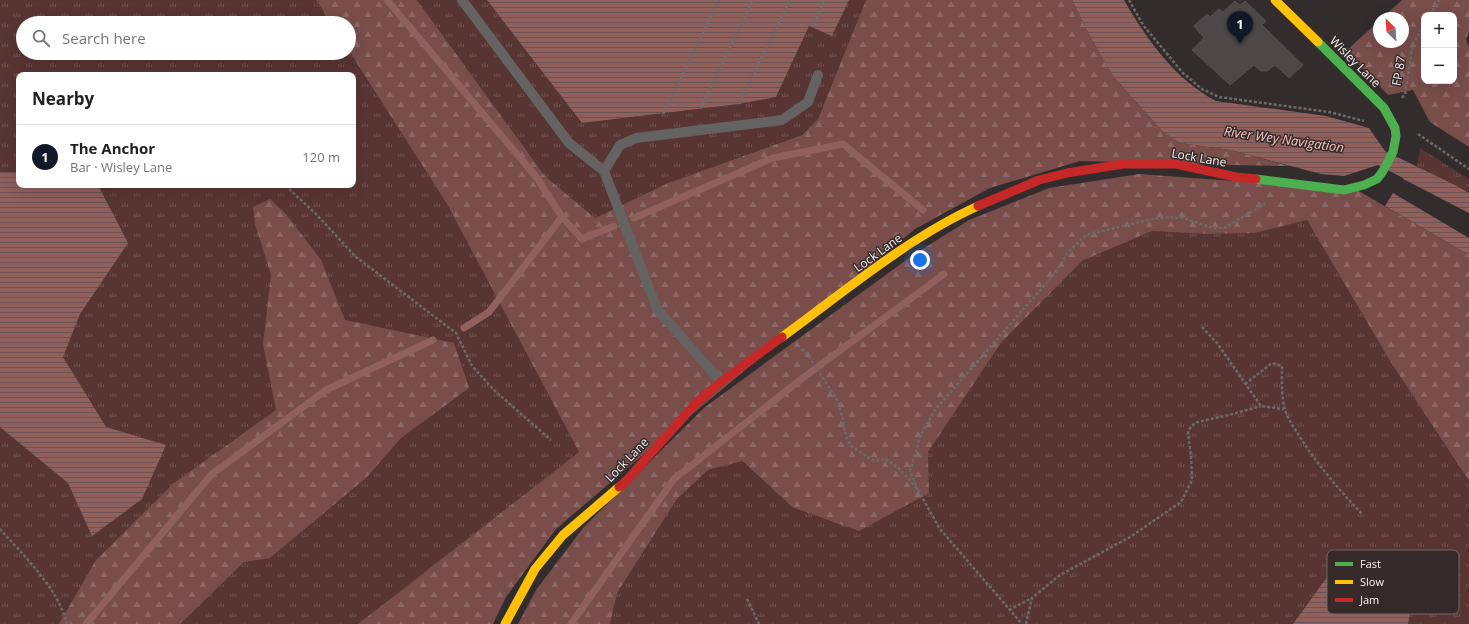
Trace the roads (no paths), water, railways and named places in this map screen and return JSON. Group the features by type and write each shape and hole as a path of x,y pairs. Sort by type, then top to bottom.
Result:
{"street":[{"name":"Wisley Lane","path":"1275,0 1384,108 1396,128 1396,136 1392,152 1383,171"},
{"name":"Lock Lane","path":"506,624 523,589 535,570 563,535 626,481 697,402 721,382 904,248 962,213 1039,180 1081,170 1123,164 1176,164 1236,177 1344,190 1364,186 1377,179 1383,171"}],"lane":[{"path":"462,0 569,144 604,171 657,309 721,382"},
{"path":"604,171 620,145 636,138 782,120 808,102 818,75"}],"water":[{"path":"487,0 849,0 832,36 809,26 776,97 739,104 582,123"},
{"name":"River Wey Navigation","path":"1072,0 1124,0 1142,30 1163,57 1188,82 1216,101 1326,116 1369,128 1385,151 1469,193 1469,213 1378,165 1344,176 1321,174 1231,150 1179,143 1161,130 1113,76 1091,38"},
{"path":"0,172 16,172 16,188 100,189 128,243 80,314 63,357 106,427 166,445 142,499 92,536 68,483 0,427"},
{"path":"1393,193 1469,238 1469,255 1385,206"},
{"path":"1327,577 1327,614 1410,614 1408,624 1293,624"}],"waterway":[{"path":"387,0 537,178 562,217 489,312 464,328"},
{"path":"634,218 773,158 843,144 923,210"},
{"path":"562,217 582,239 614,226"},
{"path":"571,624 674,479 804,377 944,274"},
{"path":"86,624 212,474 326,390 433,340"}],"place":[{"name":"The Anchor","path":"1240,44"}]}
